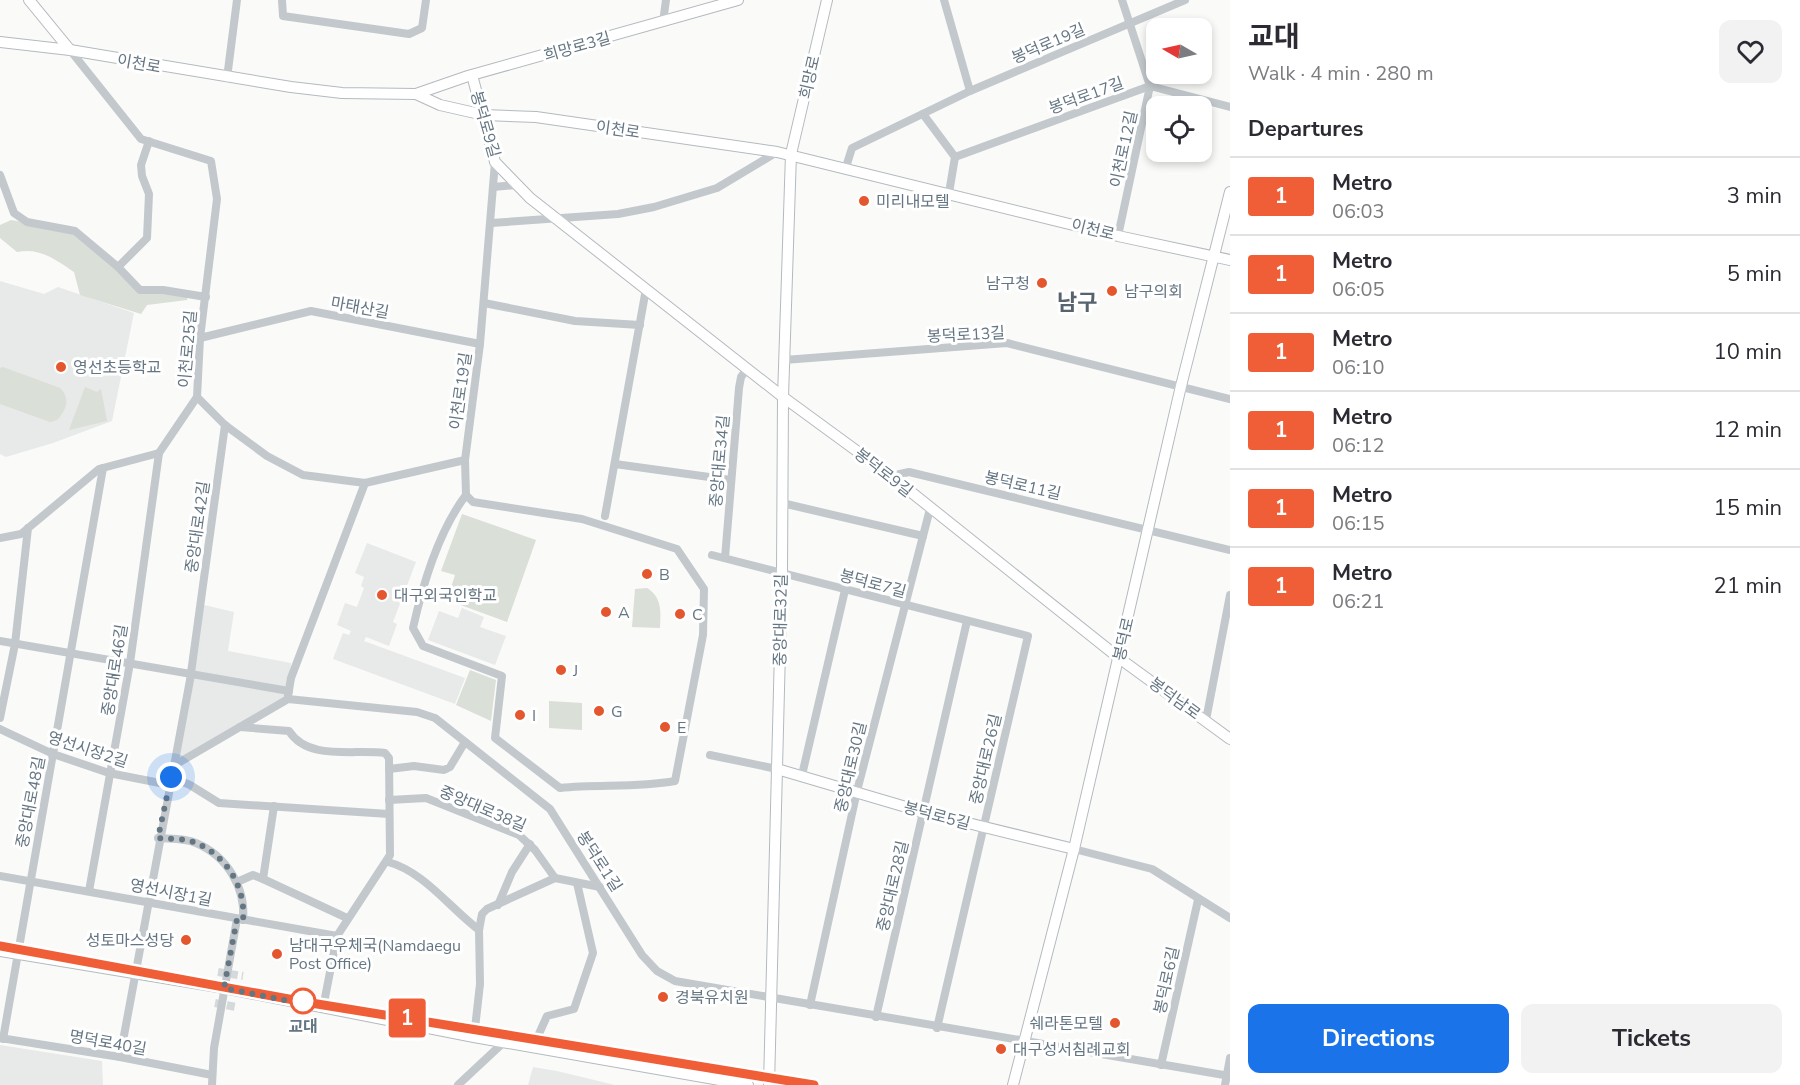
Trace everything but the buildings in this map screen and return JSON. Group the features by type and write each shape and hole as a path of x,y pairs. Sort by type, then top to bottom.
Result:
{"street":[{"path":"29,0 141,139 149,141 141,165 142,176 149,194 147,238 118,267"},
{"path":"227,78 237,0"},
{"path":"282,0 284,16 409,34 422,28 426,0"},
{"path":"663,22 666,0"},
{"name":"희망로3길","path":"416,94 472,75 738,0"},
{"name":"희망로","path":"791,154 827,0"},
{"path":"944,0 970,91"},
{"name":"이천로12길","path":"1118,236 1150,86 1122,0"},
{"name":"봉덕로19길","path":"846,167 852,148 970,91 1185,0"},
{"name":"이천로","path":"0,42 70,50 227,78 342,93 416,94 440,105 484,115 536,117 791,154 1118,236 1230,260"},
{"name":"봉덕로9길","path":"472,75 495,162 517,185 555,219 783,397 891,476 1119,658"},
{"name":"봉덕로17길","path":"954,157 1150,86 1230,107"},
{"path":"923,114 954,157 949,194"},
{"name":"이천로25길","path":"149,141 211,161 217,199 200,338 197,397 159,453"},
{"path":"491,223 618,214 717,188 777,152"},
{"name":"중앙대로32길","path":"769,1085 782,572 783,397 791,154"},
{"name":"이천로19길","path":"466,495 465,460 480,344 495,162"},
{"path":"0,175 14,213 27,222 75,231 118,267 140,290 163,290 206,297"},
{"path":"493,187 517,185"},
{"name":"봉덕로","path":"1016,1079 1074,849 1181,386 1230,192"},
{"path":"605,516 646,289"},
{"path":"484,303 575,321 640,325"},
{"name":"마태산길","path":"200,338 312,311 480,344"},
{"name":"봉덕로13길","path":"784,360 1007,343 1230,399"},
{"name":"중앙대로34길","path":"725,558 739,388 741,377 747,369"},
{"path":"197,397 225,425 287,469 303,475 365,483 465,460"},
{"name":"중앙대로42길","path":"120,1056 158,838 191,673 225,425"},
{"path":"0,538 21,534 104,468 159,453"},
{"name":"중앙대로46길","path":"89,891 130,663 159,453"},
{"path":"615,464 731,480"},
{"name":"중앙대로48길","path":"2,1038 104,468"},
{"name":"봉덕로11길","path":"891,476 909,472 1149,528 1230,550"},
{"path":"173,766 240,727 288,695 291,678 365,483"},
{"path":"466,495 474,502 582,519 677,549 704,589 703,635 675,781 650,786 584,785 560,788 495,738 502,676 423,646 413,628 450,517 466,495"},
{"path":"782,503 923,536"},
{"name":"중앙대로30길","path":"810,1005 857,791 930,509"},
{"path":"0,718 15,644 28,528"},
{"name":"봉덕로7길","path":"712,555 1028,636"},
{"path":"802,775 845,590"},
{"path":"1206,720 1230,596"},
{"name":"중앙대로28길","path":"876,1017 967,621"},
{"name":"중앙대로26길","path":"937,1028 1028,636"},
{"path":"0,641 69,655 191,673 288,695"},
{"name":"봉덕남로","path":"1119,658 1230,739"},
{"name":"봉덕로1길","path":"288,695 417,712 435,718 550,809 600,886 628,935 657,972 675,981 937,1028 1228,1076"},
{"path":"240,727 289,731 294,740 316,749 385,753 389,758 391,841 388,862 347,918 337,936 322,1008"},
{"name":"영선시장2길","path":"0,729 53,754 109,773 190,785 219,802 389,814"},
{"path":"389,769 414,766 444,770 450,767 465,742"},
{"name":"봉덕로5길","path":"710,755 802,775 922,812 1074,849"},
{"name":"중앙대로38길","path":"389,800 426,798 513,832 530,844 555,878 482,914 479,930"},
{"path":"263,879 274,806"},
{"path":"158,838 197,843 221,862 237,882 245,902 224,988 212,1085"},
{"name":"중앙대로38길","path":"498,905 512,872 530,844"},
{"path":"1074,849 1152,869 1230,918"},
{"path":"388,862 400,865 415,874 479,930 480,984 474,1037"},
{"path":"237,882 254,875 347,918"},
{"name":"영선시장1길","path":"0,876 337,936"},
{"path":"555,878 600,886"},
{"path":"533,1047 547,1016 574,1009 593,952 577,883"},
{"name":"봉덕로6길","path":"1161,1065 1198,900"},
{"path":"0,951 224,988 474,1037 748,1085"},
{"name":"명덕로40길","path":"2,1038 120,1056 212,1075"},
{"path":"458,1085 504,1042"},
{"path":"1224,1085 1228,1076 1230,1058"},
{"path":"1003,1085 1016,1079"}],"shaded area":[{"path":"11,220 75,231 140,290 188,294 187,300 147,305 141,314 80,295 74,272 40,253 17,252 0,238 0,225"},
{"name":"영선초등학교","path":"0,281 44,294 58,287 134,313 112,421 53,443 6,457 0,454"},
{"path":"3,367 60,388 65,396 66,404 57,420 50,422 0,404 0,368"},
{"path":"85,387 97,392 101,389 107,421 69,430"},
{"path":"462,514 536,540 507,622 447,600 455,575 441,571"},
{"path":"367,543 416,562 393,622 397,624 389,646 366,637 364,641 465,678 455,704 333,659 343,633 349,635 351,631 337,625 345,603 357,607 364,588 361,586 364,577 355,573"},
{"path":"647,588 658,600 660,628 632,627 635,589"},
{"path":"200,604 234,612 228,651 291,663 288,699 173,766"},
{"name":"대구외국인학교","path":"462,608 484,617 480,627 506,636 495,665 428,640 439,611 458,618"},
{"path":"470,670 496,680 491,721 456,705"},
{"path":"549,701 582,703 582,730 549,728"},
{"path":"0,1045 102,1061 103,1085 0,1085"},
{"path":"533,1067 557,1071 615,1085 528,1085"}],"tunnel":[{"path":"218,972 243,976"},
{"path":"215,1003 236,1007"}],"metro line":[{"name":"1","path":"0,946 305,1002 814,1085"}],"place":[{"name":"미리내모텔","path":"864,201"},
{"name":"남구청","path":"1042,283"},
{"name":"남구의회","path":"1112,291"},
{"name":"영선초등학교","path":"61,367"},
{"name":"B","path":"647,574"},
{"name":"대구외국인학교","path":"382,595"},
{"name":"A","path":"606,612"},
{"name":"C","path":"680,614"},
{"name":"J","path":"561,670"},
{"name":"G","path":"599,711"},
{"name":"I","path":"520,715"},
{"name":"E","path":"665,727"},
{"name":"성토마스성당","path":"186,940"},
{"name":"남대구우체국(Namdaegu Post Office)","path":"277,954"},
{"name":"경북유치원","path":"663,997"},
{"name":"교대","path":"303,1001"},
{"name":"쉐라톤모텔","path":"1115,1023"},
{"name":"대구성서침례교회","path":"1001,1049"}],"district":[{"name":"남구","path":"1077,302"}],"route":[{"path":"171,777 158,838 189,841 208,850 235,876 245,902 243,920 237,919 224,988 304,1004 303,1001"}]}
